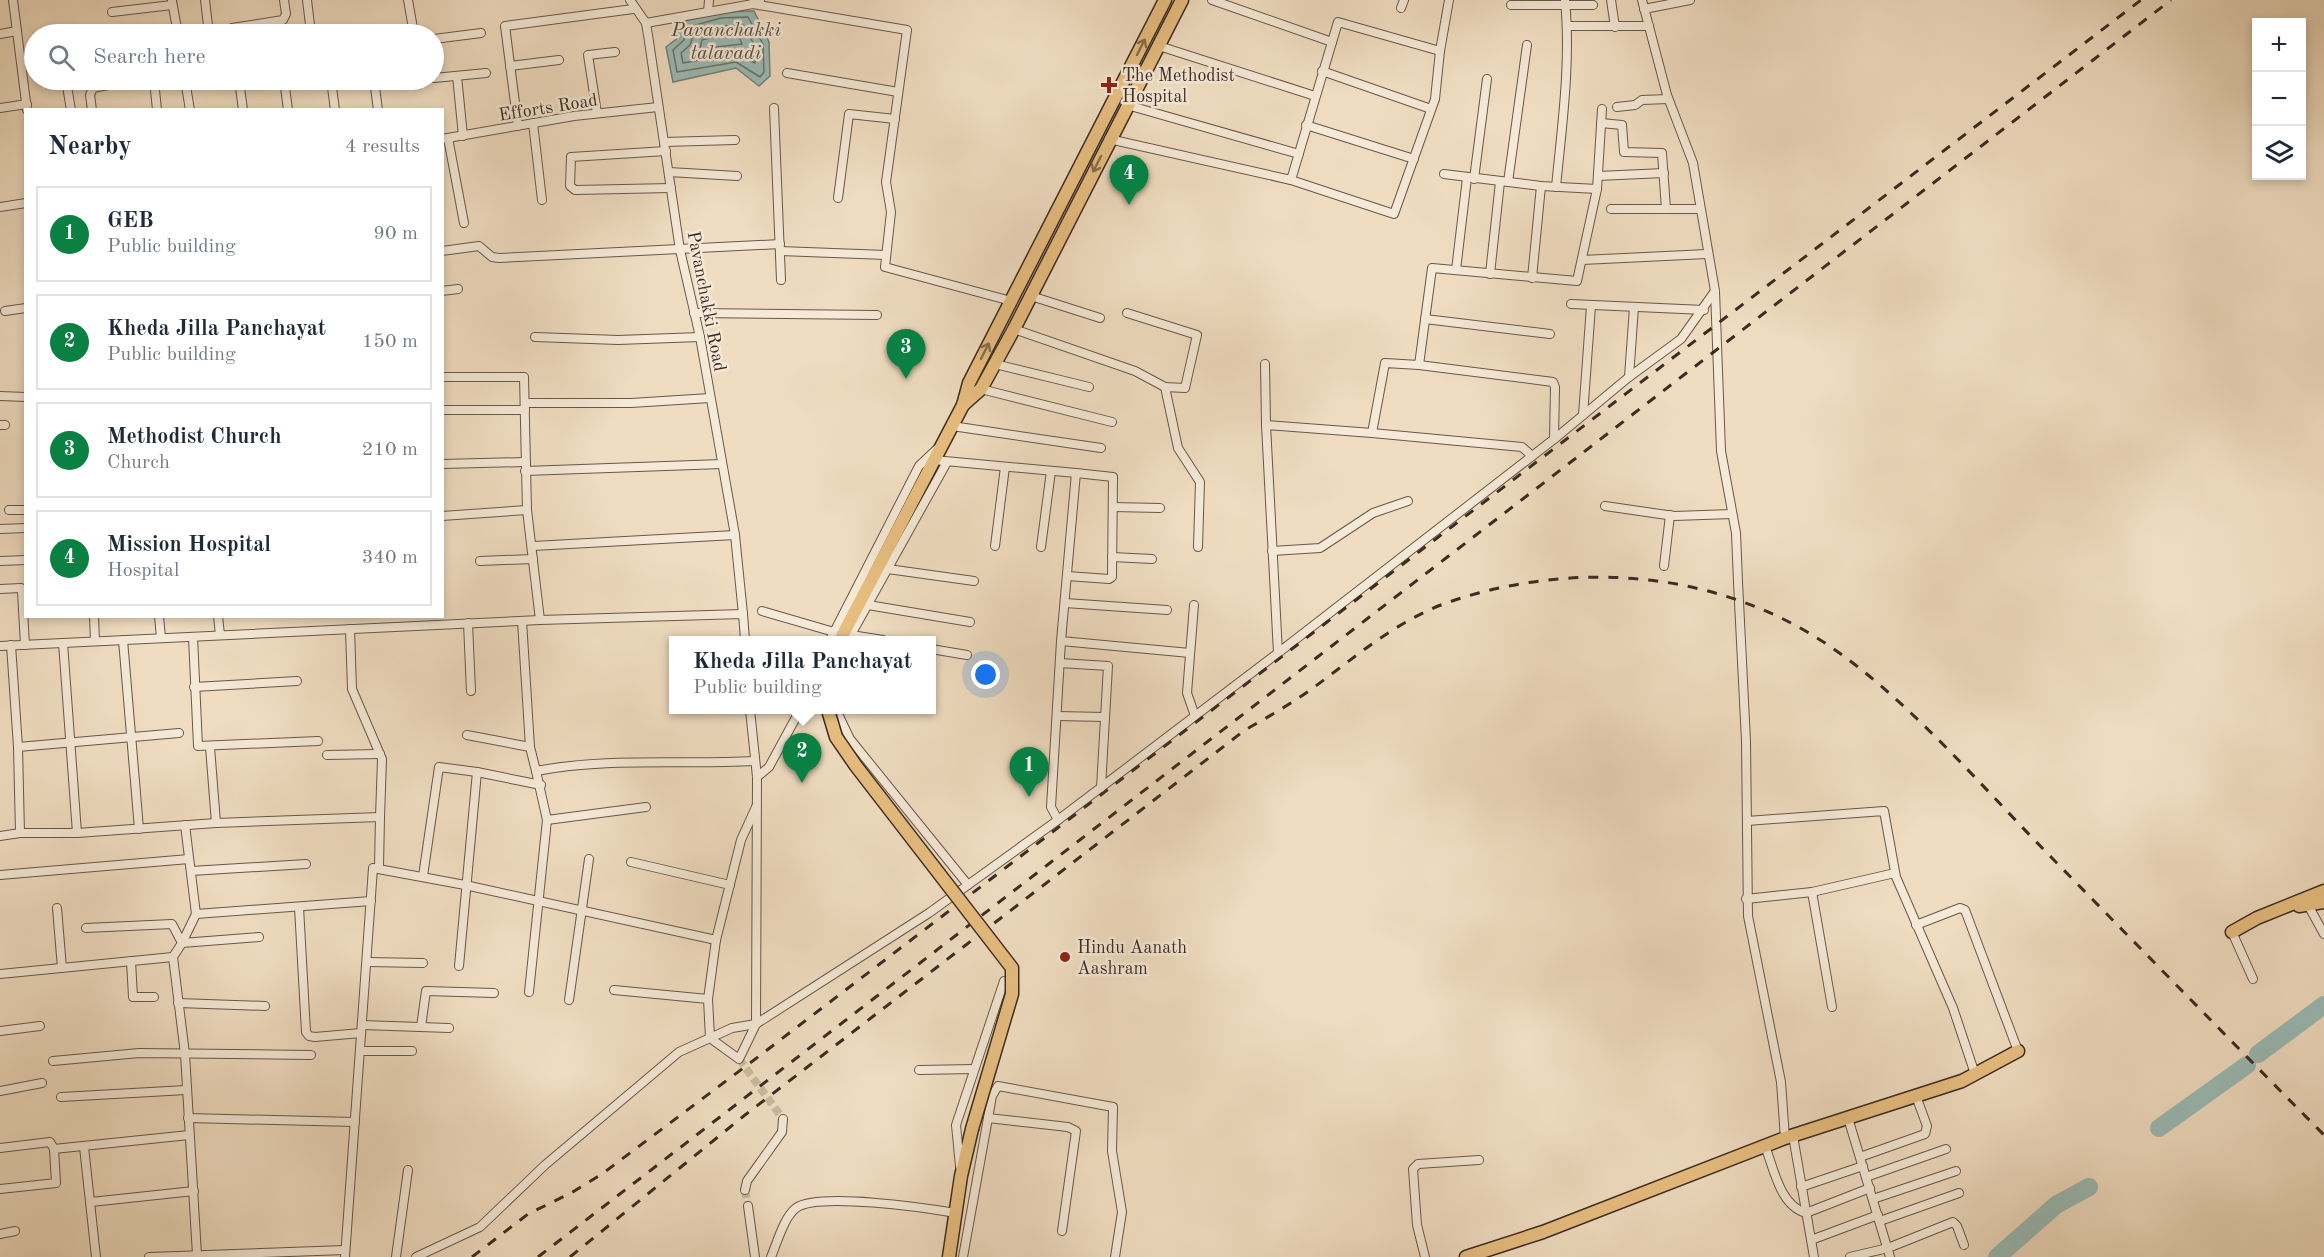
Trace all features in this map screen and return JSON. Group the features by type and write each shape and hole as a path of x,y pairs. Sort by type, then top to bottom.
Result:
{"main road":[{"path":"844,636 963,405 969,382 1165,0"},
{"path":"963,405 981,389 1014,329 1109,139 1182,0"},
{"path":"829,714 836,737 856,766 1012,968 1012,994 972,1129 949,1257"},
{"path":"2232,932 2257,918 2324,891"},
{"path":"2289,906 2324,902"},
{"path":"1466,1257 1543,1232 1789,1137 1962,1081 2018,1050"}],"street":[{"path":"13,0 24,86"},
{"path":"205,0 208,24"},
{"path":"257,24 282,20 286,14 284,0"},
{"path":"307,0 310,24"},
{"path":"408,0 412,24"},
{"path":"630,0 633,9 646,23 756,2 907,30 886,182 891,212 885,267 1011,301"},
{"path":"708,12 709,0"},
{"path":"1212,0 1332,42"},
{"path":"1109,139 1291,180 1394,214 1437,86 1440,51 1449,0"},
{"path":"1611,0 1615,27"},
{"path":"1642,0 1668,99 1693,163 1715,291 1721,451 1736,533 1746,741 1746,899 1781,1082 1789,1137 1802,1187 1814,1257"},
{"path":"1644,9 1690,0"},
{"path":"112,12 172,2 176,24"},
{"path":"1511,5 1566,3 1593,6"},
{"path":"1556,187 1566,91 1568,26 1566,3"},
{"path":"518,126 505,26 633,9"},
{"path":"1291,180 1337,23 1342,22 1440,51"},
{"name":"Pavanchakki Road","path":"646,23 680,250 700,337 735,535 745,636"},
{"path":"1568,26 1649,26"},
{"path":"0,34 16,31"},
{"path":"444,38 480,33"},
{"path":"1490,274 1527,45"},
{"path":"1158,46 1314,96"},
{"path":"597,113 588,55 615,52"},
{"path":"510,66 558,60"},
{"path":"1322,71 1431,109"},
{"path":"444,77 486,73"},
{"path":"787,73 898,92"},
{"path":"457,76 463,136"},
{"path":"1456,270 1487,79"},
{"path":"0,108 27,107 25,90"},
{"path":"92,90 90,95 92,108"},
{"path":"155,90 158,108"},
{"path":"187,90 190,108"},
{"path":"240,90 243,108"},
{"path":"285,90 288,108"},
{"path":"332,90 335,108"},
{"path":"375,90 378,108"},
{"path":"68,92 71,108"},
{"path":"1617,107 1635,105 1642,100 1668,99"},
{"path":"1127,105 1299,154"},
{"name":"Efforts Road","path":"445,138 597,113 658,107"},
{"path":"774,108 781,280"},
{"path":"1419,365 1432,268 1577,281 1597,189 1602,109"},
{"path":"838,198 849,114 895,119"},
{"path":"533,123 542,200"},
{"path":"1601,123 1622,125 1624,153 1662,153 1666,209"},
{"path":"1306,125 1414,159"},
{"path":"445,138 464,223"},
{"path":"664,142 735,140"},
{"path":"666,151 571,157 570,186 575,190 671,188"},
{"path":"669,172 737,176"},
{"path":"1598,176 1664,173"},
{"path":"1444,174 1541,186 1597,189"},
{"path":"1532,278 1541,186"},
{"path":"0,207 24,203"},
{"path":"1611,208 1700,209"},
{"path":"444,251 479,246 492,257 499,258 780,248 886,255"},
{"path":"1582,260 1707,254"},
{"path":"444,291 458,289"},
{"path":"416,1257 480,1227 545,1165 679,1052 732,1028 756,1024 919,919 1058,820 1554,439 1629,377 1682,339 1715,291"},
{"path":"1031,296 1100,318"},
{"path":"1571,304 1704,310"},
{"path":"1583,415 1591,306"},
{"path":"5,311 24,308"},
{"path":"1629,377 1634,308"},
{"path":"1014,329 1135,371 1166,387 1183,389 1187,386 1197,335 1126,312"},
{"path":"694,313 877,315"},
{"path":"1425,319 1550,334"},
{"path":"535,337 618,340 700,337"},
{"path":"1372,433 1385,363 1419,365 1552,382 1555,387 1554,439"},
{"path":"995,364 1089,387"},
{"path":"1265,364 1278,653"},
{"path":"444,377 524,376 527,510 540,620"},
{"path":"1166,387 1178,448 1200,482 1198,547"},
{"path":"981,389 1112,422"},
{"path":"0,396 24,398"},
{"path":"444,410 710,398"},
{"path":"1266,425 1522,447 1532,456"},
{"path":"952,426 1101,448"},
{"path":"843,636 919,466 941,447"},
{"path":"844,636 868,605 947,462"},
{"path":"932,463 947,462 1113,477 1111,579 1067,576"},
{"path":"444,464 525,466 722,464"},
{"path":"994,546 1005,467"},
{"path":"1041,547 1051,471"},
{"path":"1058,820 1051,807 1061,641 1076,472"},
{"path":"1272,551 1320,548 1373,513 1408,501"},
{"path":"1605,506 1670,515 1732,514"},
{"path":"1113,507 1160,508"},
{"path":"9,510 24,510"},
{"path":"444,516 527,510"},
{"path":"1664,566 1670,515"},
{"path":"0,529 24,528"},
{"path":"533,546 735,535"},
{"path":"1112,557 1152,559"},
{"path":"0,561 24,560"},
{"path":"480,561 533,560"},
{"path":"888,569 974,581"},
{"path":"0,589 21,588 25,645"},
{"path":"1065,603 1167,610"},
{"path":"868,605 970,622"},
{"path":"1194,605 1187,693 1195,716"},
{"path":"762,610 840,636"},
{"path":"0,646 350,629 434,621 468,623 743,614"},
{"path":"94,618 95,641"},
{"path":"159,618 161,638"},
{"path":"218,618 220,635"},
{"path":"522,621 530,747 541,785 547,820 541,901 530,992"},
{"path":"468,623 471,691"},
{"path":"350,629 352,689 380,754 382,764 379,867"},
{"path":"193,637 196,742 198,746 318,741"},
{"path":"123,640 139,829"},
{"path":"1061,641 1190,653"},
{"path":"63,643 77,833"},
{"path":"11,645 18,747 20,833"},
{"path":"936,650 967,655"},
{"path":"1060,663 1108,666 1101,788"},
{"path":"195,687 297,681"},
{"path":"710,1038 739,1059 756,1024 757,777 750,714"},
{"path":"757,777 770,767 798,714"},
{"path":"838,714 850,739 968,885"},
{"path":"1057,716 1105,717"},
{"path":"18,747 179,734"},
{"path":"467,735 530,747"},
{"path":"210,747 216,823"},
{"path":"327,755 380,754"},
{"path":"536,771 608,761 693,764 754,761"},
{"path":"423,876 439,767 477,771 541,785"},
{"path":"459,966 477,771"},
{"path":"547,820 646,807"},
{"path":"710,1038 708,999 716,940 741,840 756,807"},
{"path":"1747,820 1884,811 1895,873 1953,1008 1975,1074"},
{"path":"0,836 216,823 380,817"},
{"path":"185,825 196,914 174,957 185,1054 197,1255"},
{"path":"0,875 189,859"},
{"path":"569,1000 589,859"},
{"path":"631,862 730,885"},
{"path":"191,871 306,864"},
{"path":"149,1257 345,1254 373,868 379,867 423,876 716,940"},
{"path":"1746,899 1812,892 1895,873"},
{"path":"1812,892 1832,1007"},
{"path":"196,914 371,901"},
{"path":"2308,905 2324,934"},
{"path":"299,907 306,1032 309,1036 362,1029 449,1029"},
{"path":"57,908 62,968"},
{"path":"1916,925 1960,908 1965,910 2018,1050"},
{"path":"86,928 172,924 182,943"},
{"path":"2232,932 2253,979"},
{"path":"182,943 259,937"},
{"path":"0,974 174,957"},
{"path":"130,961 133,998 154,997"},
{"path":"367,962 423,963"},
{"path":"962,1176 956,1125 1004,981"},
{"path":"614,990 708,999"},
{"path":"421,1028 426,991 494,993"},
{"path":"178,1003 265,1006"},
{"path":"0,1031 40,1026"},
{"path":"360,1051 412,1051"},
{"path":"54,1061 135,1053 311,1055"},
{"path":"919,1070 974,1069"},
{"path":"0,1091 42,1083"},
{"path":"963,1257 992,1096 998,1086 1113,1107 1112,1151 1122,1212 1116,1257"},
{"path":"61,1097 186,1090"},
{"path":"1860,1157 1925,1134 1927,1126 1916,1096"},
{"path":"188,1118 355,1122"},
{"path":"988,1118 1068,1127 1076,1131 1062,1231"},
{"path":"1848,1118 1890,1257"},
{"path":"745,1190 747,1181 782,1132 783,1119"},
{"path":"54,1149 189,1135"},
{"path":"0,1148 50,1142 54,1149 56,1183 0,1189"},
{"path":"1765,1146 1788,1202 1797,1210 1806,1213 1870,1188"},
{"path":"84,1147 96,1257"},
{"path":"1866,1178 1947,1149"},
{"path":"1425,1257 1417,1225 1413,1169 1418,1164 1479,1160"},
{"path":"1802,1187 1863,1166"},
{"path":"396,1257 408,1170"},
{"path":"1873,1199 1956,1172"},
{"path":"91,1202 194,1191"},
{"path":"1811,1240 1959,1193"},
{"path":"771,1257 793,1211 808,1202 892,1202 956,1212"},
{"path":"748,1206 755,1257"},
{"path":"1850,1257 1888,1248 1953,1222 1957,1226 1964,1245"},
{"path":"0,1234 15,1231"}],"water":[{"name":"Pavanchakki talavadi","path":"754,11 769,42 770,76 759,86 736,68 673,82 666,47 679,37 677,23 720,12"}],"waterway":[{"path":"2258,1054 2324,1005"},
{"path":"2159,1128 2247,1065"},
{"path":"1997,1257 2056,1205 2089,1187"}],"tunnel":[{"path":"739,1059 783,1119"},
{"path":"745,1190 748,1206"}],"railway":[{"path":"472,1257 528,1214 571,1193 602,1174 754,1060 2141,0"},
{"path":"538,1257 2171,0"},
{"path":"570,1257 745,1115 1245,730 1313,688 1381,638 1416,616 1455,600 1502,587 1550,580 1599,577 1647,580 1694,588 1741,601 1785,620 1828,645 1887,691 1944,745 2324,1135"}],"place":[{"name":"The Methodist Hospital","path":"1109,85"},
{"name":"Mission Hospital","path":"1129,205"},
{"name":"Methodist Church","path":"906,379"},
{"name":"Kheda Jilla Panchayat","path":"802,783"},
{"name":"GEB","path":"1029,797"},
{"name":"Hindu Aanath Aashram","path":"1065,957"}]}
